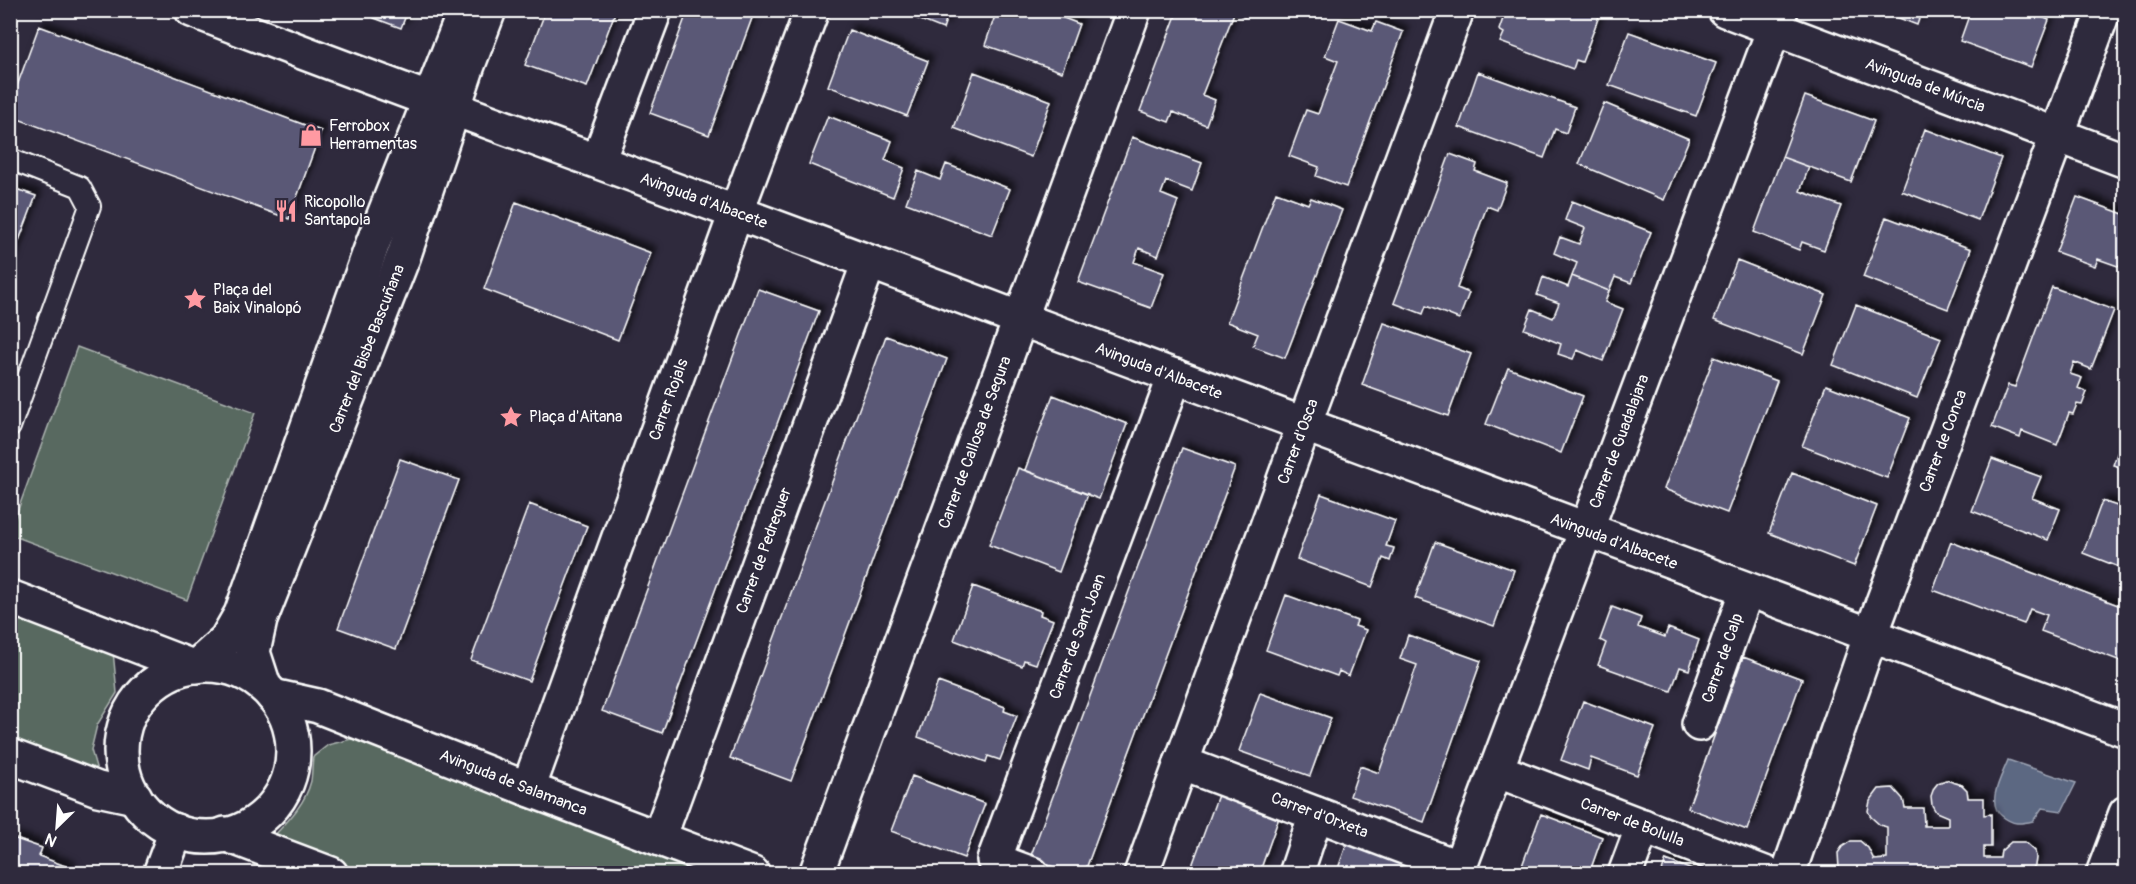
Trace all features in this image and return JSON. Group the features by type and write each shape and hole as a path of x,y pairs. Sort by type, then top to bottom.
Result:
{"street":[{"name":"Avinguda d'Albacete","path":"192,10 441,105 598,161 1304,424 1746,592 2126,730"},
{"name":"Carrer del Bisbe Bascuñana","path":"269,691 253,652 260,620 404,255 465,10"},
{"name":"Carrer del Bisbe Bascuñana","path":"194,666 226,640 241,614 373,243 441,105 468,65 489,10"},
{"path":"598,161 655,10"},
{"name":"Carrer Rojals","path":"528,789 736,213 812,10"},
{"name":"Carrer de Callosa de Segura","path":"816,873 1134,10"},
{"name":"Carrer d'Osca","path":"1141,873 1457,10"},
{"name":"Avinguda de Múrcia","path":"1725,10 1778,20 2058,135 2126,160"},
{"name":"Carrer de Conca","path":"1788,873 1870,637 2104,10"},
{"name":"Carrer de Guadalajara","path":"1459,871 1778,20"},
{"name":"Carrer de Pedreguer","path":"659,838 869,262"},
{"name":"Carrer de Sant Joan","path":"1032,873 994,860 1174,376"},
{"name":"Carrer de Calp","path":"1699,724 1746,592"},
{"path":"10,597 194,666"},
{"path":"214,665 238,670 269,691 286,717 292,739 292,759 287,783 278,800 263,816 247,827 225,834 201,836 176,831 152,816 135,797 125,778 121,760 126,721 136,701 152,684 170,673 194,666 214,665"},
{"name":"Avinguda de Salamanca","path":"269,691 318,706 528,789 753,873"},
{"path":"10,756 98,789 135,797"},
{"name":"Carrer d'Orxeta","path":"1181,763 1459,871"},
{"name":"Carrer de Bolulla","path":"1496,770 1767,873"},
{"path":"2103,873 2126,813"},
{"path":"1296,873 1316,814"},
{"path":"1625,873 1643,826"},
{"path":"160,873 176,831"},
{"path":"225,834 331,873"}],"lane":[{"path":"10,159 80,187 90,206 10,427"}],"green space":[{"path":"77,347 255,413 187,600 11,535 11,529"},
{"path":"10,613 113,651 117,693 97,725 91,750 98,774 11,742"},
{"path":"355,738 717,873 359,873 270,840 304,798 311,781 313,757 328,745"}],"water":[{"path":"2008,760 2076,783 2062,811 2042,808 2033,821 2020,823 2002,816 1997,811 1995,797"}],"building":[{"path":"377,10 408,10 401,28 374,18"},
{"path":"546,10 616,10 587,87 525,65"},
{"path":"688,10 755,10 709,135 650,113"},
{"path":"895,10 949,10 943,29"},
{"path":"997,10 1043,10 1079,24 1062,72 985,45"},
{"path":"1178,10 1247,10 1245,17 1234,13 1202,95 1215,100 1206,125 1173,112 1169,122 1140,111"},
{"path":"1506,10 1582,10 1599,16 1582,62 1576,60 1573,69 1500,42 1504,33 1499,30"},
{"path":"1878,10 1922,10 1917,25"},
{"path":"1971,10 2025,10 2049,20 2031,67 1960,41"},
{"path":"1339,19 1372,31 1376,22 1403,32 1346,187 1316,176 1319,167 1289,156 1306,110 1318,114 1338,61 1325,56"},
{"path":"39,26 321,131 289,219 10,116 10,105"},
{"path":"849,30 928,61 907,116 828,86"},
{"path":"1629,32 1716,63 1696,116 1609,85"},
{"path":"974,72 1051,101 1031,157 954,128"},
{"path":"1478,72 1575,107 1566,133 1555,129 1544,158 1459,127"},
{"path":"1805,96 1874,121 1851,182 1782,157"},
{"path":"1604,103 1689,139 1664,200 1579,164"},
{"path":"828,116 892,141 885,160 904,168 893,197 809,164"},
{"path":"1925,129 2001,158 1978,220 1902,191"},
{"path":"1132,137 1202,163 1192,191 1166,181 1161,194 1178,201 1158,256 1139,248 1134,262 1164,273 1151,308 1078,282"},
{"path":"1450,154 1477,164 1475,171 1507,183 1497,210 1487,206 1457,288 1469,293 1459,319 1426,306 1423,314 1394,303"},
{"path":"1782,157 1809,167 1800,191 1841,206 1824,250 1802,242 1799,250 1754,232"},
{"path":"946,164 1010,189 992,235 906,203 918,171 940,180"},
{"path":"10,187 36,196 10,264"},
{"path":"1276,192 1308,204 1311,198 1342,210 1285,358 1253,346 1258,334 1227,322"},
{"path":"2077,197 2126,215 2126,269 2098,259 2095,266 2056,252"},
{"path":"1572,201 1651,232 1631,283 1615,277 1609,291 1572,276 1577,263 1554,253 1560,237 1579,244 1585,228 1565,220"},
{"path":"516,202 651,253 618,340 484,289"},
{"path":"1886,217 1971,249 1948,309 1863,277"},
{"path":"1737,260 1826,295 1803,354 1714,320"},
{"path":"1572,276 1609,291 1605,302 1623,309 1603,361 1577,350 1573,359 1558,354 1561,344 1524,329 1532,309 1553,318 1559,303 1537,295 1543,277 1568,287"},
{"path":"2052,287 2114,310 2091,369 2074,362 2070,374 2082,378 2078,388 2087,392 2082,405 2077,404 2073,414 2069,413 2057,445 2022,431 2020,438 1992,427 2008,385 2015,387"},
{"path":"758,289 819,311 662,733 602,711"},
{"path":"1856,305 1941,338 1917,398 1833,365"},
{"path":"1384,323 1471,354 1448,416 1362,385"},
{"path":"886,336 947,359 791,781 730,758"},
{"path":"1714,357 1777,381 1727,513 1664,489"},
{"path":"1508,368 1583,396 1561,453 1486,424"},
{"path":"1826,385 1910,418 1887,478 1802,446"},
{"path":"1053,395 1127,424 1099,499 1025,470"},
{"path":"2126,429 2126,469 2113,465"},
{"path":"1182,448 1235,467 1084,874 1072,874 1030,858"},
{"path":"400,459 459,480 396,649 338,628"},
{"path":"1992,459 2041,477 2032,498 2060,509 2048,540 1972,511"},
{"path":"1018,468 1088,494 1059,572 989,545"},
{"path":"1792,473 1877,506 1854,566 1769,533"},
{"path":"1321,494 1395,521 1386,546 1394,548 1390,561 1383,558 1372,587 1297,559"},
{"path":"2102,501 2126,509 2126,575 2122,574 2124,569 2083,553"},
{"path":"529,504 587,526 529,681 471,660"},
{"path":"1435,542 1514,570 1494,626 1415,598"},
{"path":"1951,542 2126,608 2126,663 2041,631 2047,615 2030,609 2024,624 1933,590"},
{"path":"973,586 1041,611 1040,615 1053,620 1036,664 1024,660 1022,666 954,640"},
{"path":"1286,595 1357,621 1355,626 1366,630 1349,676 1339,671 1337,676 1266,650"},
{"path":"1612,607 1641,618 1638,627 1665,637 1668,628 1699,640 1689,670 1680,667 1671,691 1598,665 1606,643 1600,640"},
{"path":"1408,635 1481,661 1424,822 1350,796 1360,766 1379,773 1417,665 1400,659"},
{"path":"1743,657 1802,679 1747,830 1688,808"},
{"path":"938,682 1005,707 1004,711 1017,716 1000,760 988,756 986,762 918,737"},
{"path":"1260,693 1331,718 1310,776 1239,751"},
{"path":"1583,701 1655,728 1637,775 1591,758 1588,770 1561,760"},
{"path":"912,776 985,804 964,858 891,831"},
{"path":"1946,780 1962,785 1967,790 1968,798 1984,798 1984,815 1991,814 1991,847 1984,847 1984,858 2000,858 2001,851 2011,842 2025,842 2035,851 2036,858 2035,865 2029,874 1843,874 1839,868 1838,853 1851,841 1860,841 1868,848 1874,860 1887,859 1887,827 1880,825 1868,811 1870,801 1879,789 1893,788 1903,799 1905,808 1923,808 1924,826 1948,826 1948,817 1936,812 1931,796 1938,783"},
{"path":"1221,787 1282,809 1259,874 1189,874"},
{"path":"1541,814 1602,837 1589,874 1519,874"},
{"path":"1351,832 1412,855 1406,874 1336,874"},
{"path":"10,837 42,848 39,856 68,867 71,874 10,874"},
{"path":"1666,860 1703,874 1661,874"}],"place":[{"name":"Ferrobox Herramentas","path":"311,135"},
{"name":"Ricopollo Santapola","path":"286,211"},
{"name":"Plaça del Baix Vinalopó","path":"195,299"},
{"name":"Plaça d'Aitana","path":"511,417"}]}
